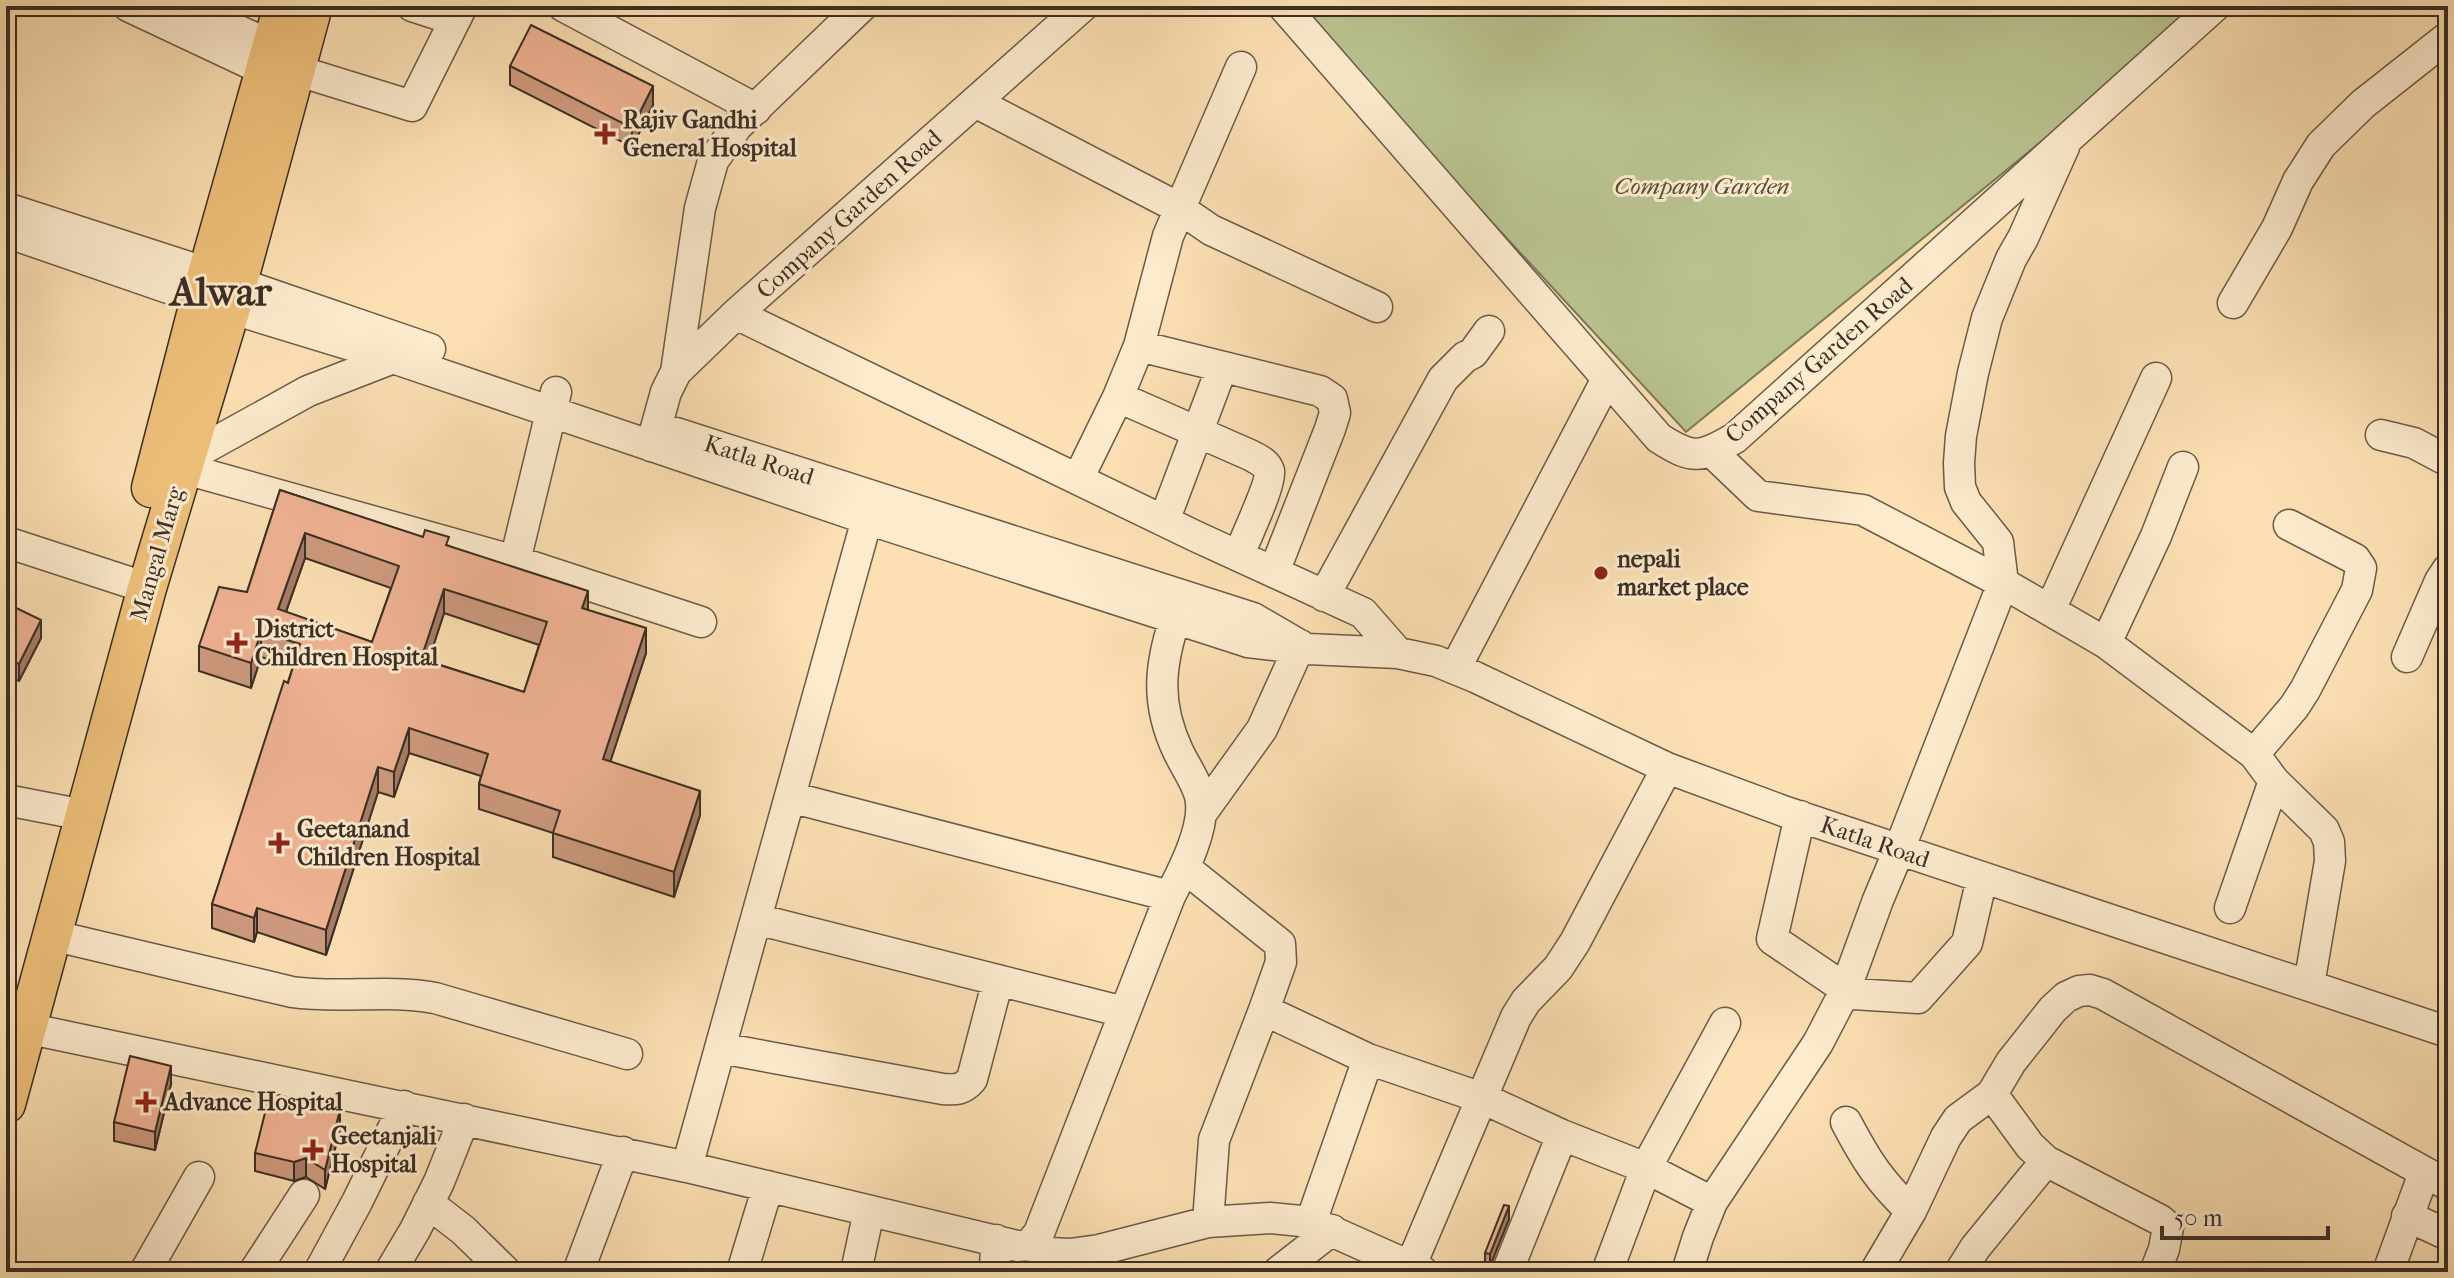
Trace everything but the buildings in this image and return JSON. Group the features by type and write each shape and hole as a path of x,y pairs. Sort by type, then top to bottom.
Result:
{"main road":[{"name":"Mangal Marg","path":"136,585 184,463 268,58 283,6"},
{"name":"Mangal Marg","path":"6,1104 16,1017 72,813 219,291 313,6"},
{"name":"Mangal Marg","path":"16,1017 51,935 72,813"}],"street":[{"path":"128,6 268,58"},
{"path":"185,6 268,58"},
{"path":"305,73 412,106 459,13 412,6"},
{"path":"563,6 756,109"},
{"path":"676,372 693,250 706,179 713,161 737,126 862,6"},
{"name":"Company Garden Road","path":"654,436 666,392 676,372 736,314 1083,6"},
{"name":"Company Garden Road","path":"1283,6 1659,438 1693,455 1712,452 1735,438 2215,6"},
{"path":"2233,303 2277,228 2298,181 2321,145 2363,104 2448,37"},
{"path":"1078,479 1139,346 1168,236 1241,67"},
{"path":"975,102 1179,208 1211,230 1370,297"},
{"path":"1687,1272 1712,1202 1818,1043 1845,989 2003,583 1998,542 1966,502 1960,487 1961,436 1973,373 1996,292 2069,137"},
{"path":"7,218 219,291"},
{"name":"Katla Road","path":"219,291 393,358 553,402"},
{"name":"Katla Road","path":"219,291 856,507 1144,596 1253,618 1302,647"},
{"path":"736,314 1164,521 1363,613 1398,653"},
{"path":"1324,596 1443,379 1473,353 1489,331"},
{"path":"1139,346 1320,391 1332,399 1335,413 1330,429 1274,572"},
{"path":"184,463 296,397 393,358"},
{"path":"1164,521 1222,367"},
{"path":"2050,610 2156,378"},
{"path":"1455,669 1607,379"},
{"path":"1118,397 1261,461 1268,469 1265,490 1239,555"},
{"path":"515,561 553,402"},
{"path":"2381,435 2414,443 2448,461"},
{"path":"1712,452 1758,496 1863,510 2003,583 2106,643 2254,754 2274,781 2324,830 2329,842 2330,861 2309,985"},
{"path":"184,463 515,561 701,622"},
{"path":"2106,643 2156,536 2183,467"},
{"path":"687,1167 790,797 856,507"},
{"path":"2254,754 2305,690 2360,580 2361,568 2355,559 2289,525"},
{"path":"6,542 136,585"},
{"path":"2407,657 2448,569"},
{"name":"Katla Road","path":"1144,596 1175,619 1248,642 1398,653 1436,661 1667,768 1899,850 2448,1032"},
{"path":"1175,619 1163,667 1163,708 1169,732 1200,797 1201,814"},
{"path":"1029,1245 1039,1233 1170,896 1185,868 1201,814 1262,729 1302,647"},
{"path":"16,1017 404,1106 623,1152 1017,1246 1029,1245 1050,1253 1099,1250 1208,1222 1270,1218 1322,1226 1417,1268 1516,1017 1526,1001 1558,968 1575,942 1667,768"},
{"path":"2230,908 2274,781"},
{"path":"790,797 1170,896"},
{"path":"6,800 72,813"},
{"path":"1800,816 1772,939 1853,994 1918,998 1967,943 1982,878"},
{"path":"1185,868 1280,944 1281,962 1214,1140 1208,1222"},
{"path":"756,919 1124,1012"},
{"path":"51,935 292,992 313,995 417,994 627,1054"},
{"path":"720,1048 956,1090 966,1087 972,1079 998,980"},
{"path":"1875,1272 1911,1211 1946,1137 1958,1119 1992,1094 2011,1062 2053,1009 2066,997 2090,990 2103,994 2436,1179 2407,1216 2388,1272"},
{"path":"1264,1010 1368,1059 1482,1098 1562,1135 1646,1168 1712,1202"},
{"path":"1607,1272 1646,1168 1725,1023"},
{"path":"1278,1272 1322,1226 1368,1059"},
{"path":"1992,1094 2030,1146 2046,1161 2168,1227 2155,1272"},
{"path":"319,1272 404,1106"},
{"path":"390,1272 428,1203 464,1119"},
{"path":"1846,1122 1876,1174 1911,1211"},
{"path":"1507,1272 1562,1135"},
{"path":"580,1267 623,1152"},
{"path":"1960,1272 1975,1248 2046,1161"},
{"path":"145,1272 199,1177"},
{"path":"742,1272 768,1186"},
{"path":"262,1269 304,1195"},
{"path":"428,1203 463,1230 506,1272"},
{"path":"856,1272 869,1211"},
{"path":"2407,1216 2448,1235"},
{"path":"995,1272 996,1240"}],"green space":[{"name":"Company Garden","path":"1292,6 2207,6 1686,432"}],"place":[{"name":"Rajiv Gandhi General Hospital","path":"605,134"},
{"name":"nepali market place","path":"1601,573"},
{"name":"District Children Hospital","path":"237,643"},
{"name":"Geetanand Children Hospital","path":"279,843"},
{"name":"Advance Hospital","path":"146,1102"},
{"name":"Geetanjali Hospital","path":"313,1150"}],"district":[{"name":"Alwar","path":"221,292"}]}
